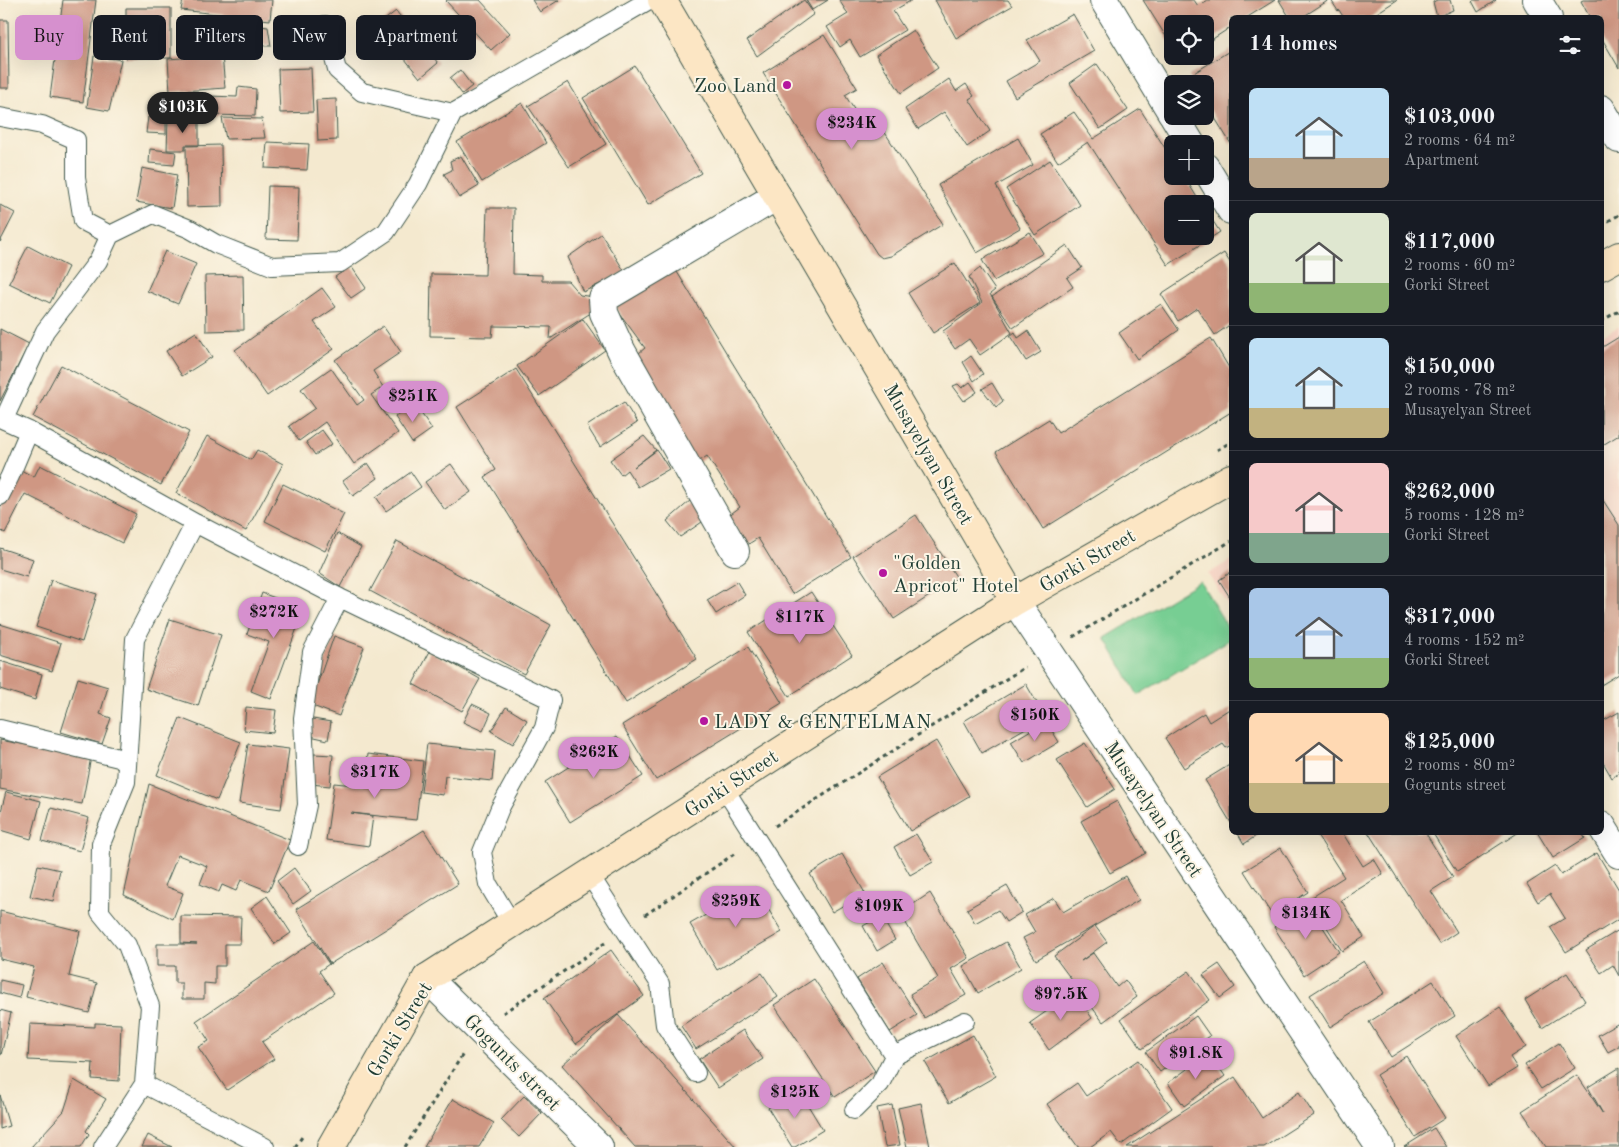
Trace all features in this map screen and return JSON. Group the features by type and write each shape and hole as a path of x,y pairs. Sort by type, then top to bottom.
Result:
{"main road":[{"name":"Musayelyan Street","path":"662,0 1015,602"},
{"path":"1604,264 1619,256"},
{"name":"Gorki Street","path":"330,1147 427,978 1015,602 1229,479"}],"street":[{"path":"1104,0 1164,100"},
{"path":"1537,0 1546,15"},
{"path":"1604,114 1619,139"},
{"path":"1214,182 1229,207"},
{"path":"736,551 622,352 604,313 604,300 777,196"},
{"name":"Musayelyan Street","path":"1015,602 1380,1147"},
{"path":"1604,830 1619,854"},
{"name":"Gogunts street","path":"427,978 599,1147"}],"lane":[{"path":"512,924 488,884 482,852 500,808 544,728 551,700 340,598 195,523 2,418 45,331 98,261 110,235 153,214 190,229 216,244 272,266 340,263 386,232 418,184 453,113 649,0"},
{"path":"334,60 337,70 362,92 453,113"},
{"path":"0,117 42,125 76,140 76,178 83,221 110,235"},
{"path":"0,496 29,431"},
{"path":"103,1147 144,1084 150,1006 127,944 100,912 101,844 126,782 135,639 195,523"},
{"path":"298,846 307,806 303,718 312,652 340,598"},
{"path":"0,729 128,760"},
{"path":"724,788 894,1056"},
{"path":"589,874 660,984 665,1025 696,1073"},
{"path":"854,1110 880,1084 894,1056 964,1021"},
{"path":"144,1084 265,1147"}],"path":[{"path":"1604,223 1619,214"},
{"path":"1604,319 1619,311"},
{"path":"625,929 756,838 1049,652 1229,542"}],"shaded area":[{"path":"1619,326 1619,677 1604,686 1604,335"},
{"path":"1229,561 1229,607 1208,574"}],"green space":[{"path":"1200,581 1229,630 1229,640 1138,695 1105,638"}],"building":[{"path":"63,0 96,0 83,102 50,97 55,60 83,60 83,15 61,15"},
{"path":"183,0 272,0 270,20 263,19 263,15 226,15 181,10"},
{"path":"480,0 510,33 491,50 476,34 476,15 459,15 446,1"},
{"path":"532,0 559,0 540,12"},
{"path":"804,0 814,14 757,56 747,40"},
{"path":"806,0 828,0 812,10"},
{"path":"839,0 912,0 893,11 905,30 860,57 850,40 840,47 827,27 848,14"},
{"path":"935,0 1008,0 1012,6 956,38"},
{"path":"1143,0 1194,0 1198,6 1208,0 1275,0 1251,15 1229,15 1229,28 1214,38 1214,15 1164,15 1164,33"},
{"path":"1279,0 1329,0 1306,15 1288,15"},
{"path":"1331,0 1397,0 1374,15 1342,15"},
{"path":"1437,0 1450,0 1453,10 1436,15 1433,2"},
{"path":"1473,0 1496,0 1478,12"},
{"path":"1619,0 1619,68 1604,42 1604,15 1588,15 1581,1"},
{"path":"126,8 171,8 171,58 166,58 166,15 126,15"},
{"path":"396,11 399,15 391,15"},
{"path":"1073,14 1094,51 1015,97 1006,81 1040,61 1027,40"},
{"path":"0,20 8,20 9,88 0,88"},
{"path":"263,26 268,27 271,46 263,46"},
{"path":"913,30 938,68 901,93 876,55"},
{"path":"824,35 857,88 845,95 872,138 884,131 943,224 891,256 882,258 877,254 763,73"},
{"path":"1229,51 1229,141 1214,117 1214,75 1191,75 1207,65 1214,65 1214,61"},
{"path":"168,59 222,60 225,88 170,92"},
{"path":"93,60 121,60 109,111 87,107"},
{"path":"406,60 436,60 438,63 420,78"},
{"path":"1097,64 1128,110 1100,129 1070,83"},
{"path":"635,66 701,173 648,205 583,98"},
{"path":"311,68 313,112 280,113 278,69"},
{"path":"460,70 472,86 462,94 450,78"},
{"path":"949,79 956,91 966,84 974,96 969,99 990,131 967,147 944,112 918,129 905,109"},
{"path":"568,82 606,144 569,167 528,106"},
{"path":"238,87 256,89 255,116 209,115 208,96 237,97"},
{"path":"336,99 337,140 318,141 316,100"},
{"path":"522,103 546,143 482,182 457,142"},
{"path":"1140,109 1164,146 1164,185 1189,185 1196,195 1164,195 1164,245 1200,245 1168,265 1088,142 1058,162 1040,134 1074,112 1093,139"},
{"path":"148,117 166,117 166,134 146,133"},
{"path":"222,118 262,119 265,138 226,139"},
{"path":"199,120 199,145 185,145 185,150 167,150 168,121"},
{"path":"1018,138 1033,165 996,186 1020,228 977,253 938,185"},
{"path":"267,142 309,144 307,170 265,168"},
{"path":"221,145 222,206 187,207 186,146"},
{"path":"150,149 176,152 174,165 149,163"},
{"path":"461,156 479,186 459,198 444,174 452,170 450,161"},
{"path":"1050,160 1080,205 1035,235 1006,189"},
{"path":"142,168 177,175 172,208 136,202"},
{"path":"268,186 299,187 297,240 266,239"},
{"path":"0,205 15,213 0,242"},
{"path":"487,208 514,208 513,274 542,275 542,281 568,281 580,295 593,297 600,307 550,339 551,327 493,326 492,337 430,336 431,274 485,275"},
{"path":"1214,223 1220,232 1214,236"},
{"path":"1030,232 1043,253 994,281 982,260"},
{"path":"601,234 625,272 583,292 568,257"},
{"path":"1067,245 1082,268 1067,278 1073,287 1013,328 992,297"},
{"path":"28,246 68,267 50,303 9,283"},
{"path":"165,251 196,264 178,304 147,291"},
{"path":"1224,253 1229,261 1229,325 1215,335 1197,308 1178,321 1161,294"},
{"path":"955,263 980,303 933,333 908,293"},
{"path":"351,266 366,288 351,298 335,277"},
{"path":"674,267 851,557 792,594 758,538 747,545 728,516 740,507 707,456 693,466 633,358 645,348 615,307"},
{"path":"980,268 995,290 990,294 1012,333 980,355 969,339 955,349 943,331 982,303 969,277"},
{"path":"243,275 244,330 206,331 205,276"},
{"path":"322,288 336,307 314,322 334,349 267,396 235,350"},
{"path":"1161,304 1179,330 1137,359 1119,333"},
{"path":"583,319 605,350 539,396 517,366"},
{"path":"383,326 401,352 373,371 383,387 371,395 398,433 354,464 325,422 299,441 289,426 315,408 301,389 331,368 357,405 364,400 335,360"},
{"path":"0,329 29,344 0,401"},
{"path":"1028,331 1041,352 1026,361 1010,336 1015,332 1018,338"},
{"path":"196,332 212,357 182,376 166,351"},
{"path":"1619,337 1619,435 1604,444 1604,346"},
{"path":"1211,338 1229,368 1229,413 1043,529 996,452 1049,419 1058,433"},
{"path":"971,356 983,374 974,381 963,362"},
{"path":"61,365 189,432 161,485 33,417"},
{"path":"516,369 697,659 626,703 485,477 496,470 457,407"},
{"path":"970,382 977,392 964,401 953,386 958,384 962,388"},
{"path":"992,383 1003,401 996,407 982,389"},
{"path":"624,402 637,423 600,447 587,426"},
{"path":"414,403 432,429 412,443 395,417"},
{"path":"322,430 332,444 315,455 306,442"},
{"path":"207,436 251,460 257,450 283,464 246,531 176,493"},
{"path":"644,436 656,450 634,467 657,450 669,469 638,487 627,470 621,475 610,460"},
{"path":"368,463 378,478 353,496 343,481"},
{"path":"451,464 471,492 445,510 425,482"},
{"path":"40,465 136,514 122,543 25,494 5,533 0,530 0,506 19,469 34,477"},
{"path":"411,472 421,487 386,511 376,497"},
{"path":"283,484 344,514 325,551 265,521"},
{"path":"691,500 705,520 680,537 667,521"},
{"path":"1604,502 1619,525 1619,674 1604,683"},
{"path":"916,515 957,578 894,619 853,556"},
{"path":"337,533 361,547 340,587 319,573"},
{"path":"397,541 551,625 524,674 370,591"},
{"path":"0,548 33,559 27,577 0,569"},
{"path":"1229,573 1229,596 1219,580"},
{"path":"51,580 97,594 82,642 36,627"},
{"path":"737,582 745,595 716,614 707,600"},
{"path":"811,592 852,655 789,696 748,632"},
{"path":"262,593 304,609 271,699 251,691 269,642 247,634"},
{"path":"170,619 221,635 198,706 146,689"},
{"path":"0,624 61,643 52,671 0,655"},
{"path":"334,636 364,647 339,716 310,705"},
{"path":"748,647 782,703 656,780 622,725"},
{"path":"430,651 480,679 462,711 413,684"},
{"path":"0,661 42,674 35,700 0,689"},
{"path":"78,678 108,687 100,714 111,718 102,744 61,732"},
{"path":"1026,684 1045,717 982,753 964,721"},
{"path":"472,704 491,713 483,731 463,722"},
{"path":"246,707 276,710 273,733 244,730"},
{"path":"506,707 527,720 513,744 491,731"},
{"path":"1229,709 1229,746 1226,748 1223,744 1184,768 1165,738 1204,713 1209,722"},
{"path":"1619,712 1619,773 1612,778 1604,764 1604,720"},
{"path":"180,718 241,742 217,800 157,775"},
{"path":"313,719 331,722 328,740 310,736"},
{"path":"1046,721 1059,742 1024,763 1011,742"},
{"path":"617,736 643,776 570,822 545,782"},
{"path":"0,740 91,757 82,804 0,789"},
{"path":"936,741 969,796 910,831 877,777"},
{"path":"1085,743 1115,789 1087,807 1057,760"},
{"path":"248,744 289,749 281,809 239,803"},
{"path":"427,744 495,751 492,781 445,776 443,795 421,792"},
{"path":"314,754 333,755 330,786 311,784"},
{"path":"368,754 423,761 416,820 351,813 373,816 369,846 326,840 334,783 364,786"},
{"path":"1229,765 1229,820 1205,780"},
{"path":"149,784 290,840 269,891 241,880 236,891 222,885 219,892 200,884 207,866 178,855 165,886 183,893 173,919 124,895"},
{"path":"6,792 41,801 31,839 0,830 0,815"},
{"path":"1117,801 1146,853 1110,873 1081,821"},
{"path":"51,808 89,818 80,851 42,841"},
{"path":"424,830 458,884 330,964 296,909"},
{"path":"916,834 933,862 910,875 894,847"},
{"path":"1239,835 1258,835 1244,844"},
{"path":"1317,835 1344,835 1363,866 1374,859 1383,874 1341,900 1364,937 1342,951 1309,899 1344,877"},
{"path":"1370,835 1427,835 1453,877 1431,891 1457,932 1439,944"},
{"path":"1434,835 1514,835 1457,872"},
{"path":"1539,835 1583,835 1585,838 1553,858"},
{"path":"1281,848 1308,892 1272,915 1244,871"},
{"path":"1597,853 1619,890 1619,919 1566,952 1550,927 1565,918 1550,894 1538,902 1527,884 1555,866 1561,875"},
{"path":"842,854 865,893 832,912 810,874"},
{"path":"38,865 60,870 53,901 30,896"},
{"path":"294,868 311,891 293,904 277,881"},
{"path":"1125,876 1139,900 1036,960 1023,938 1035,932 1025,915 1054,898 1063,912"},
{"path":"1007,886 1022,912 1006,922 998,910 975,923 967,909"},
{"path":"755,887 782,932 717,970 690,924"},
{"path":"930,893 969,958 951,969 966,995 924,1018 910,994 938,978 900,913"},
{"path":"267,896 291,933 275,944 251,908"},
{"path":"1308,904 1339,952 1304,975 1274,927"},
{"path":"0,911 80,931 69,976 97,983 89,1013 26,997 34,967 0,959"},
{"path":"181,916 241,917 240,944 225,944 225,966 215,966 215,984 204,983 204,999 182,999 182,983 175,983 175,966 157,966 157,944 197,944 181,943"},
{"path":"881,916 895,940 877,951 863,926"},
{"path":"1095,926 1107,942 1081,961 1093,953 1117,987 1125,980 1137,997 1103,1022 1054,956"},
{"path":"1619,930 1619,976 1613,965 1601,973 1586,950"},
{"path":"314,941 329,964 319,971 334,993 262,1042 274,1059 227,1090 198,1047 209,1041 196,1021"},
{"path":"1006,942 1021,968 978,993 963,966"},
{"path":"611,950 644,996 576,1044 544,998"},
{"path":"1364,961 1384,993 1330,1027 1310,995"},
{"path":"883,962 917,1015 890,1032 857,979"},
{"path":"1219,964 1235,987 1220,998 1203,975"},
{"path":"1189,971 1210,1000 1142,1049 1121,1019"},
{"path":"762,973 778,997 696,1049 681,1026"},
{"path":"1567,973 1585,1001 1542,1028 1525,1000"},
{"path":"814,979 875,1071 835,1097 774,1005"},
{"path":"0,980 22,985 19,998 0,993"},
{"path":"1433,981 1455,1016 1391,1057 1369,1022"},
{"path":"1074,992 1092,1018 1049,1050 1030,1023"},
{"path":"1500,1007 1526,1047 1510,1057 1517,1068 1488,1086 1456,1036"},
{"path":"0,1010 11,1013 1,1055 0,1055"},
{"path":"618,1015 736,1147 635,1147 562,1065"},
{"path":"1196,1016 1210,1036 1160,1072 1146,1052"},
{"path":"95,1023 121,1024 119,1081 92,1079 93,1063 28,1060 30,1024 95,1027"},
{"path":"1619,1023 1619,1046 1608,1052 1598,1035"},
{"path":"743,1030 763,1059 718,1088 699,1059"},
{"path":"973,1035 996,1076 949,1103 925,1062"},
{"path":"1559,1043 1575,1068 1541,1089 1525,1065"},
{"path":"1209,1053 1225,1076 1184,1106 1168,1083"},
{"path":"1406,1056 1445,1118 1415,1137 1376,1075"},
{"path":"1138,1060 1172,1108 1121,1145 1111,1132 1090,1147 1078,1147 1047,1104 1077,1083 1086,1096"},
{"path":"1619,1068 1619,1147 1546,1147 1522,1111 1577,1075 1603,1114 1588,1087"},
{"path":"1235,1077 1262,1118 1299,1092 1314,1115 1264,1147 1127,1147"},
{"path":"74,1080 106,1099 86,1131 89,1134 81,1147 31,1147 64,1111"},
{"path":"798,1089 823,1130 792,1147 768,1108"},
{"path":"0,1095 9,1126 0,1129"},
{"path":"524,1096 542,1113 519,1137 501,1120"},
{"path":"453,1099 494,1123 479,1147 424,1147"},
{"path":"921,1103 930,1147 907,1147 898,1108"},
{"path":"892,1105 900,1145 885,1147 877,1108"},
{"path":"1434,1128 1446,1147 1404,1147"},
{"path":"148,1135 172,1147 142,1147"}],"place":[{"name":"Zoo Land","path":"787,85"},
{"name":"\"Golden Apricot\" Hotel","path":"883,573"},
{"name":"LADY & GENTELMAN","path":"704,721"}]}
